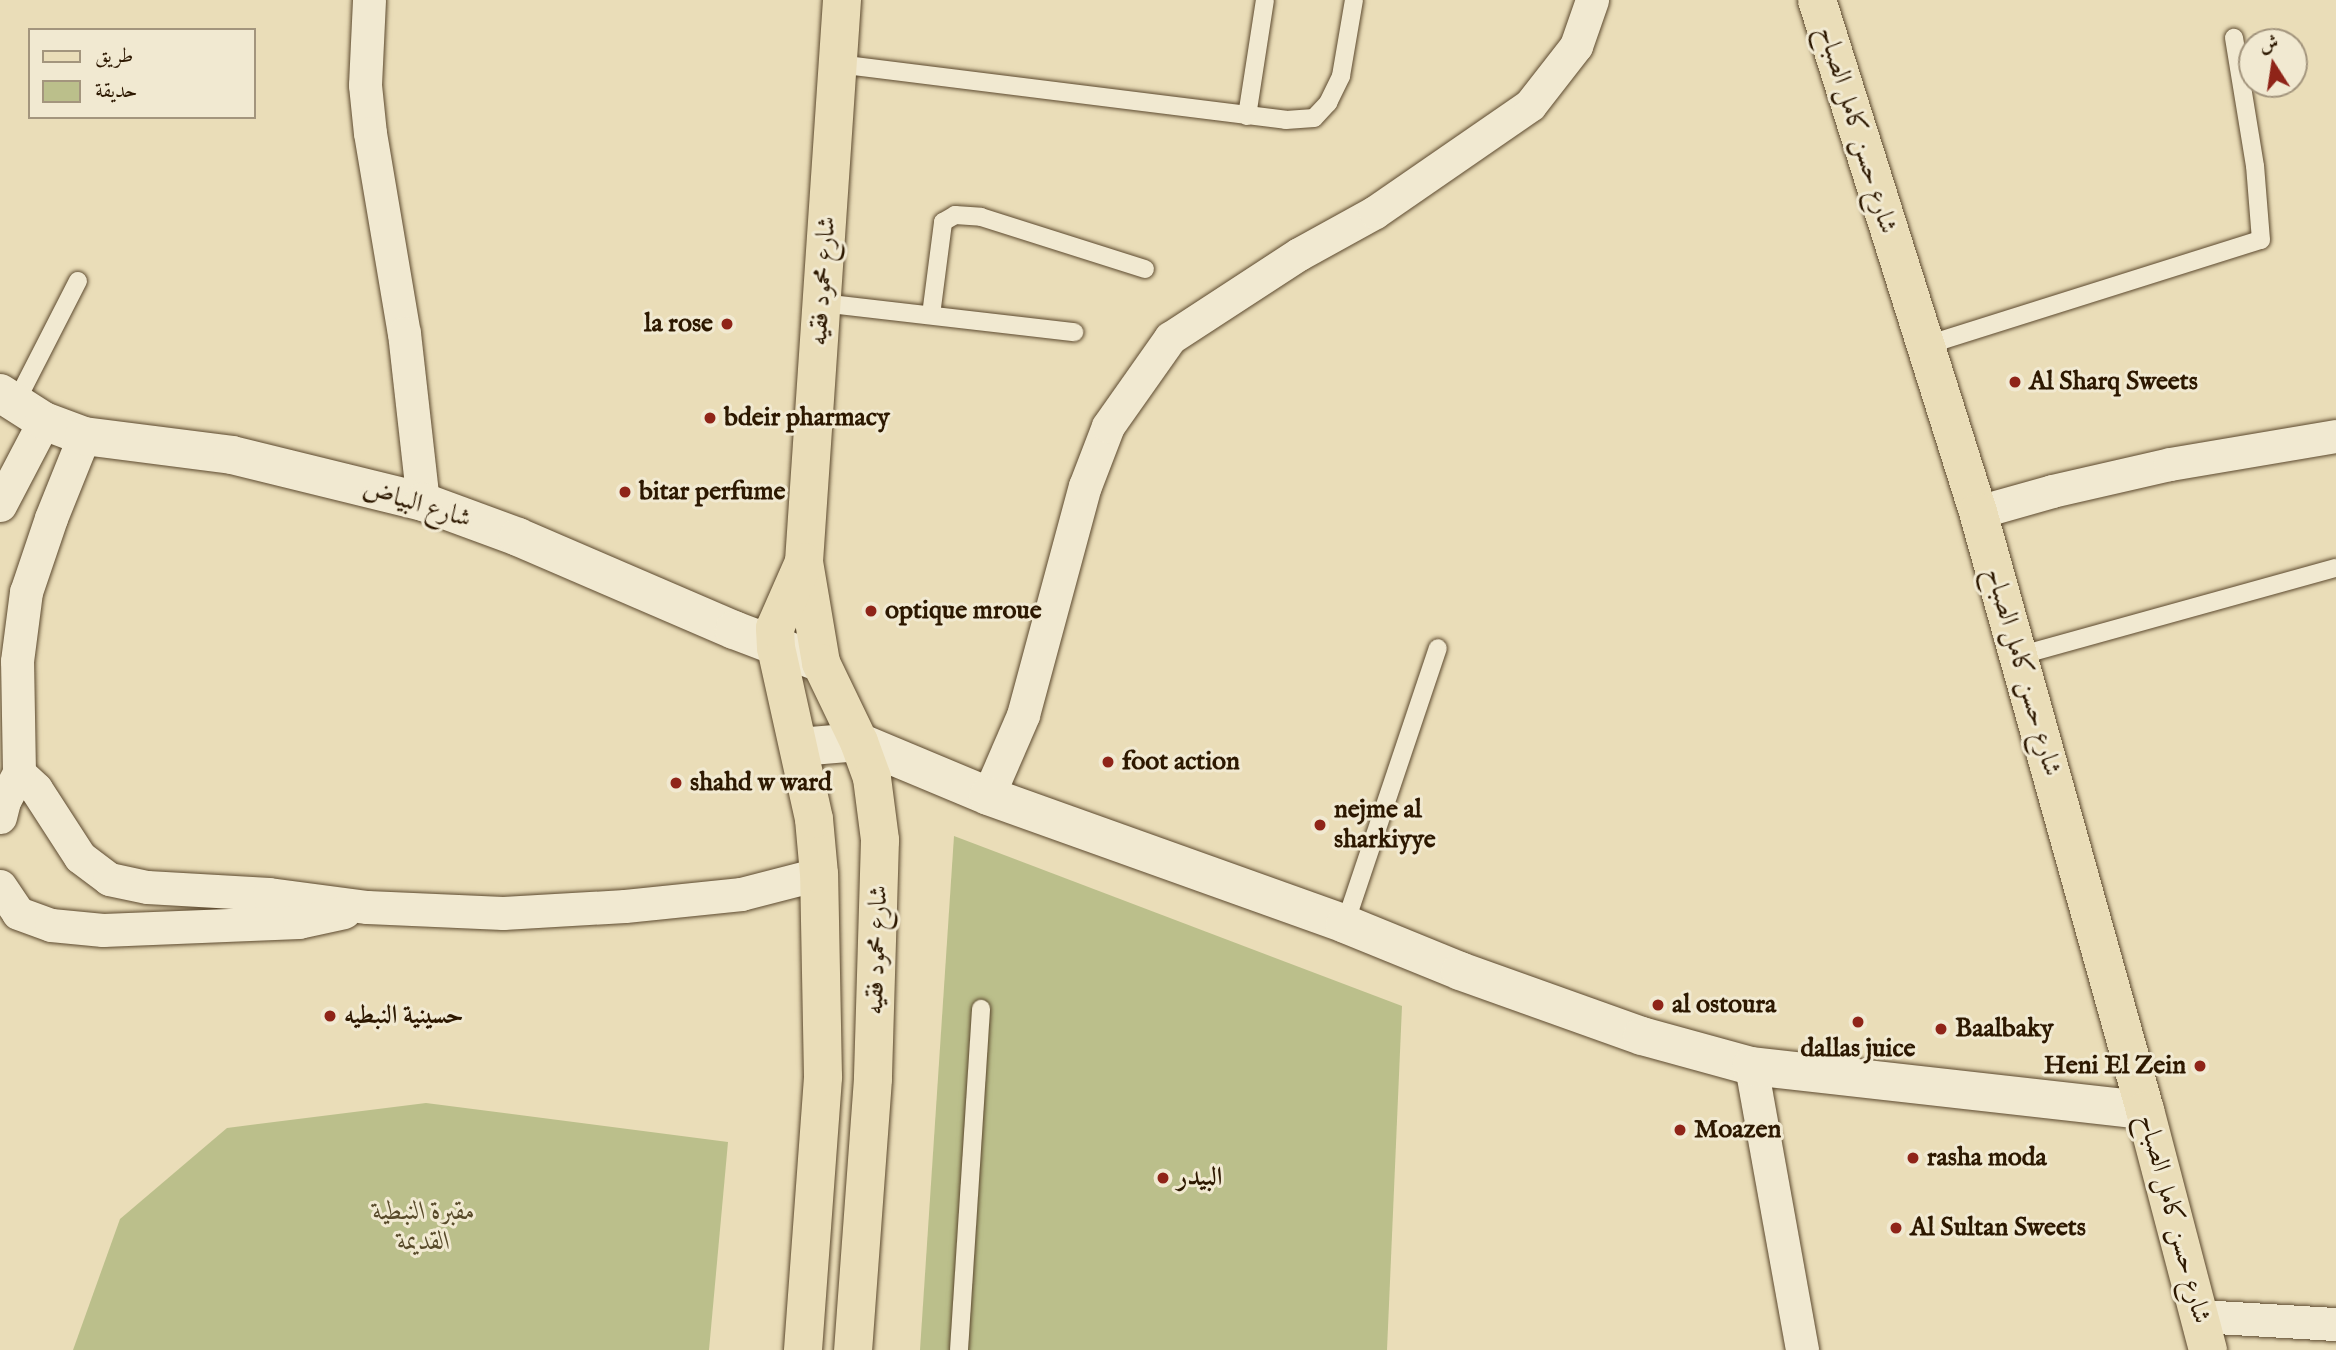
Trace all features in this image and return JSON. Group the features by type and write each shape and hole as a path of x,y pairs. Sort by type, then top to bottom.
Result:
{"main road":[{"name":"شارع محمود فقيه","path":"842,0 804,562 821,663 859,742 872,778 880,840 873,1079 853,1350"},
{"name":"شارع حسن كامل الصباح","path":"1817,0 1978,512 2145,1110 2204,1333"},
{"name":"شارع البياض","path":"20,405 84,436 232,455 423,502 518,537 776,648 821,663"},
{"name":"شارع محمود فقيه","path":"803,1350 823,1077 819,874 814,819 776,648 775,628 804,562"},
{"path":"799,747 859,742 988,796 1345,923 1460,971 1629,1031 1751,1066 2145,1110"}],"street":[{"path":"369,0 365,85 370,133 404,333 423,502"},
{"path":"988,796 1023,715 1085,486 1108,426 1170,338 1235,294 1375,212 1530,105 1576,46 1592,0"},
{"path":"0,505 20,405"},
{"path":"0,817 4,801 19,772 17,661 26,592 51,518 84,436"},
{"path":"1978,512 2052,491 2170,464 2336,436"},
{"path":"19,772 36,789 80,857 109,879 147,887 269,894 367,906 503,913 625,906 741,894 819,874"},
{"path":"0,886 18,913 51,925 103,930 299,922 367,906"},
{"path":"1751,1066 1802,1350"},
{"path":"2204,1333 2336,1324"}],"lane":[{"path":"1247,116 1265,0"},
{"path":"838,64 1247,116 1286,120 1314,118 1328,103 1341,76 1354,0"},
{"path":"1924,346 2261,240 2255,166 2234,38"},
{"path":"931,315 943,222 956,215 981,217 1145,269"},
{"path":"20,405 78,281"},
{"path":"822,303 1074,332"},
{"path":"2018,656 2336,568"},
{"path":"1345,923 1438,648"},
{"path":"958,1350 981,1009"}],"green space":[{"name":"البيدر","path":"954,836 1402,1006 1387,1350 920,1350"},
{"name":"مقبرة النبطية القديمة","path":"426,1103 728,1142 709,1350 73,1350 120,1219 227,1128"}],"place":[{"name":"la rose","path":"727,324"},
{"name":"Al Sharq Sweets","path":"2015,382"},
{"name":"bdeir pharmacy","path":"710,418"},
{"name":"bitar perfume","path":"625,492"},
{"name":"optique mroue","path":"871,611"},
{"name":"foot action","path":"1108,762"},
{"name":"shahd w ward","path":"676,783"},
{"name":"nejme al sharkiyye","path":"1320,825"},
{"name":"al ostoura","path":"1658,1005"},
{"name":"حسينية النبطيه","path":"330,1016"},
{"name":"dallas juice","path":"1858,1022"},
{"name":"Baalbaky","path":"1941,1029"},
{"name":"Heni El Zein","path":"2200,1066"},
{"name":"Moazen","path":"1680,1130"},
{"name":"rasha moda","path":"1913,1158"},
{"name":"البيدر","path":"1163,1178"},
{"name":"Al Sultan Sweets","path":"1896,1228"}]}
